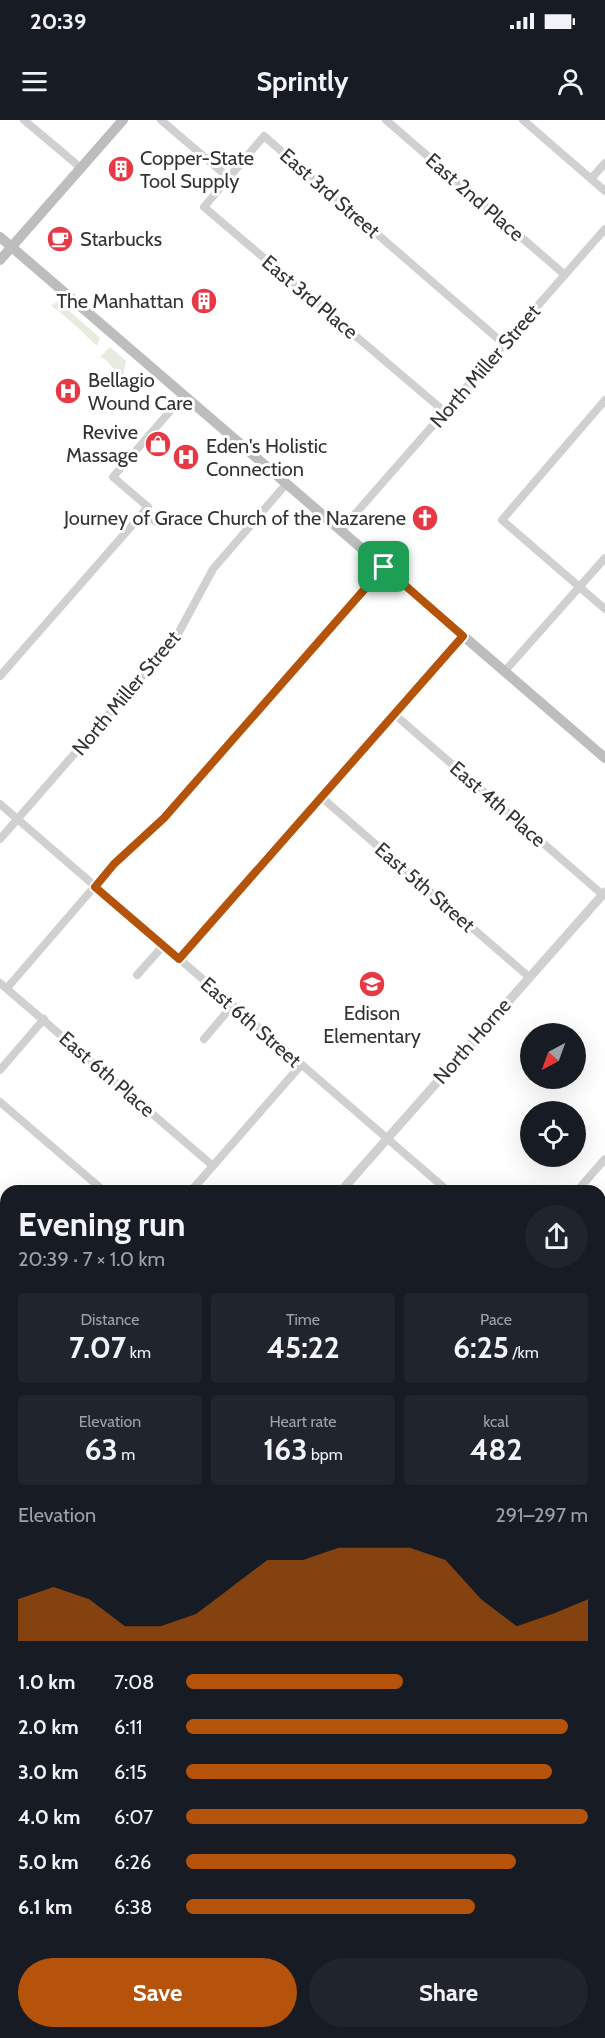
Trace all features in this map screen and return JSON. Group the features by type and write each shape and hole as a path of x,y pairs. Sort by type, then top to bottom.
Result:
{"main road":[{"path":"0,260 123,120"},
{"path":"0,237 605,758"}],"street":[{"path":"24,120 81,168"},
{"path":"161,120 229,178"},
{"name":"East 2nd Place","path":"386,120 565,275"},
{"path":"523,120 605,190"},
{"name":"East 3rd Street","path":"229,178 264,136 504,344"},
{"path":"591,179 605,163"},
{"name":"East 3rd Place","path":"229,178 204,207 445,412"},
{"name":"North Miller Street","path":"341,530 605,229"},
{"path":"0,676 148,507 113,477 184,395"},
{"path":"605,400 502,520 605,609"},
{"name":"North Miller Street","path":"0,839 165,650 179,632 213,569 287,483"},
{"path":"144,512 156,522"},
{"path":"504,672 605,558"},
{"path":"4,985 114,864 164,818 384,567"},
{"path":"179,959 463,636"},
{"name":"East 4th Place","path":"394,714 604,893"},
{"name":"East 5th Street","path":"321,797 529,976"},
{"name":"East 6th Street","path":"0,804 441,1185"},
{"name":"North Horne","path":"346,1185 604,893"},
{"path":"137,975 163,946"},
{"name":"East 6th Place","path":"4,985 213,1166"},
{"path":"204,1039 232,1006"},
{"path":"0,1070 44,1019"},
{"path":"196,1185 302,1065"},
{"path":"0,1102 97,1185"},
{"path":"582,1185 605,1159"}],"shaded area":[{"path":"58,301 100,338 97,346 51,306"},
{"path":"110,347 126,361 123,376 100,357"}],"place":[{"name":"Copper-State Tool Supply","path":"121,169"},
{"name":"Starbucks","path":"60,239"},
{"name":"The Manhattan","path":"204,301"},
{"name":"Bellagio Wound Care","path":"68,391"},
{"name":"Revive Massage","path":"158,444"},
{"name":"Eden's Holistic Connection","path":"186,457"},
{"name":"Journey of Grace Church of the Nazarene","path":"425,518"},
{"name":"Edison Elementary","path":"372,984"}],"route":[{"path":"384,567 463,636 179,959 95,887 114,864 164,818 384,567"}]}
